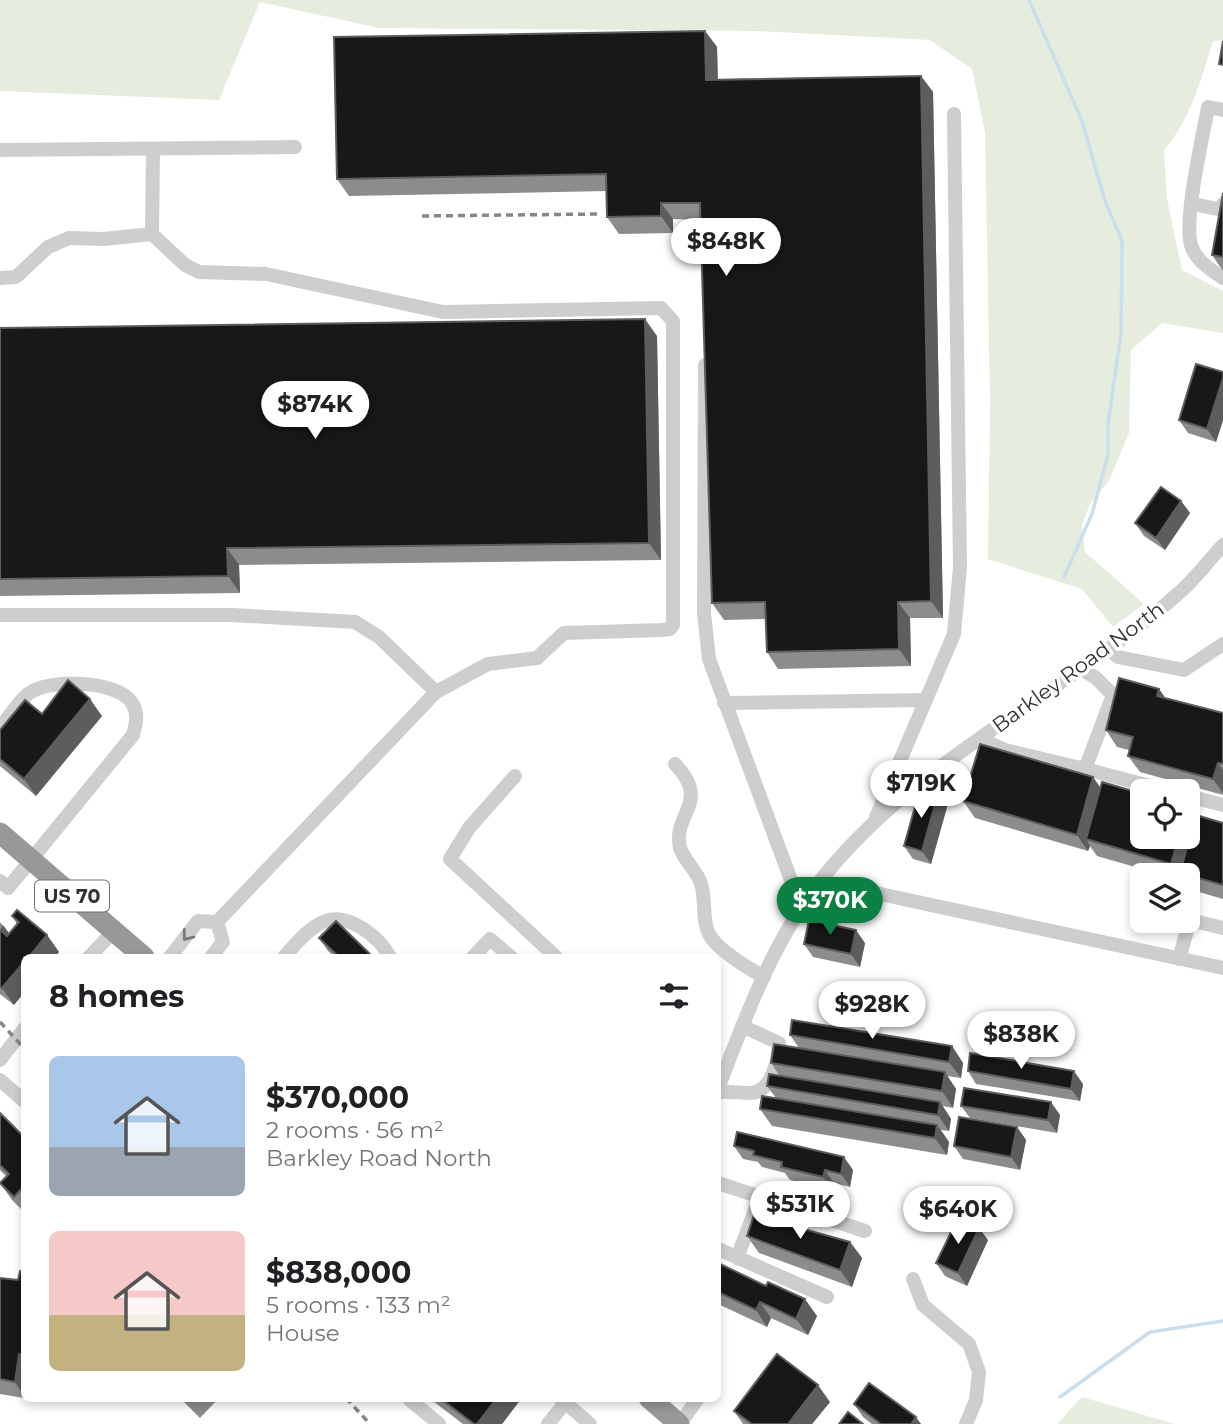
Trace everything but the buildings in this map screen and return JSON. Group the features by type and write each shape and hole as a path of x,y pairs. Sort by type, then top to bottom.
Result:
{"highway":[{"name":"US 70","path":"3,842 31,860 141,954"}],"street":[{"path":"1223,110 1208,107 1190,222 1193,251 1203,265 1223,278"},
{"path":"876,819 954,634 960,567 954,114"},
{"path":"0,150 295,146"},
{"path":"153,149 152,233 185,265 200,272 266,274 443,312 661,307 669,313 673,321 674,599 670,629 564,633 537,657 488,664 436,692 217,922 198,921 172,954"},
{"path":"1192,204 1222,210 1223,204"},
{"path":"0,278 16,277 48,247 69,238 103,239 152,233"},
{"path":"705,352 704,613 709,659 795,891 804,905"},
{"name":"Barkley Road North","path":"721,1082 742,1026 783,937 820,881 876,819 980,739 1108,649 1182,590 1223,545"},
{"path":"0,615 232,615 355,622 379,637 436,692"},
{"path":"1108,649 1118,657 1184,670 1223,644"},
{"path":"1080,668 1096,678 1113,695 1085,769"},
{"path":"0,728 29,693 47,686 79,684 119,692 132,702 137,718 133,735 8,888 0,881"},
{"path":"724,703 926,700"},
{"path":"980,739 1005,750 1130,781"},
{"path":"675,764 688,777 692,794 680,848 700,880 709,934 738,962 764,977"},
{"path":"515,776 469,828 450,859 553,954"},
{"path":"1200,799 1223,805"},
{"path":"820,881 1223,968"},
{"path":"287,954 315,926 329,919 357,924 386,948 389,954"},
{"path":"1179,959 1189,920 1223,928"},
{"path":"214,954 223,942 217,922"},
{"path":"92,954 114,931"},
{"path":"476,954 490,939 508,954"},
{"path":"721,1090 754,1093 766,1086 778,1061 779,1043 742,1026"},
{"path":"0,1060 21,1033"},
{"path":"0,1080 21,1098"},
{"path":"721,1184 865,1231"},
{"path":"737,1258 760,1197"},
{"path":"721,1250 827,1297"},
{"path":"913,1279 923,1305 969,1344 979,1372 976,1401 966,1424"},
{"path":"412,1402 439,1424"},
{"path":"548,1424 564,1402"},
{"path":"567,1402 590,1424"},
{"path":"667,1416 691,1402"}],"shaded area":[{"path":"0,0 1223,0 1223,40 1213,41 1188,112 1164,150 1167,199 1182,270 1223,291 1223,333 1162,323 1131,350 1129,433 1109,481 1090,504 1082,525 1085,552 1144,604 1113,627 1082,589 988,559 990,402 985,133 972,69 930,40 757,31 379,28 260,2 219,100 0,91"},
{"path":"1082,1397 1175,1424 1057,1424"}],"waterway":[{"path":"1029,0 1082,121 1105,201 1122,241 1121,334 1108,424 1108,455 1092,514 1064,577"},
{"path":"1060,1397 1150,1332 1223,1321"}],"railway":[{"path":"422,216 597,214"},
{"path":"0,1022 21,1045"},
{"path":"350,1402 370,1424"}]}
